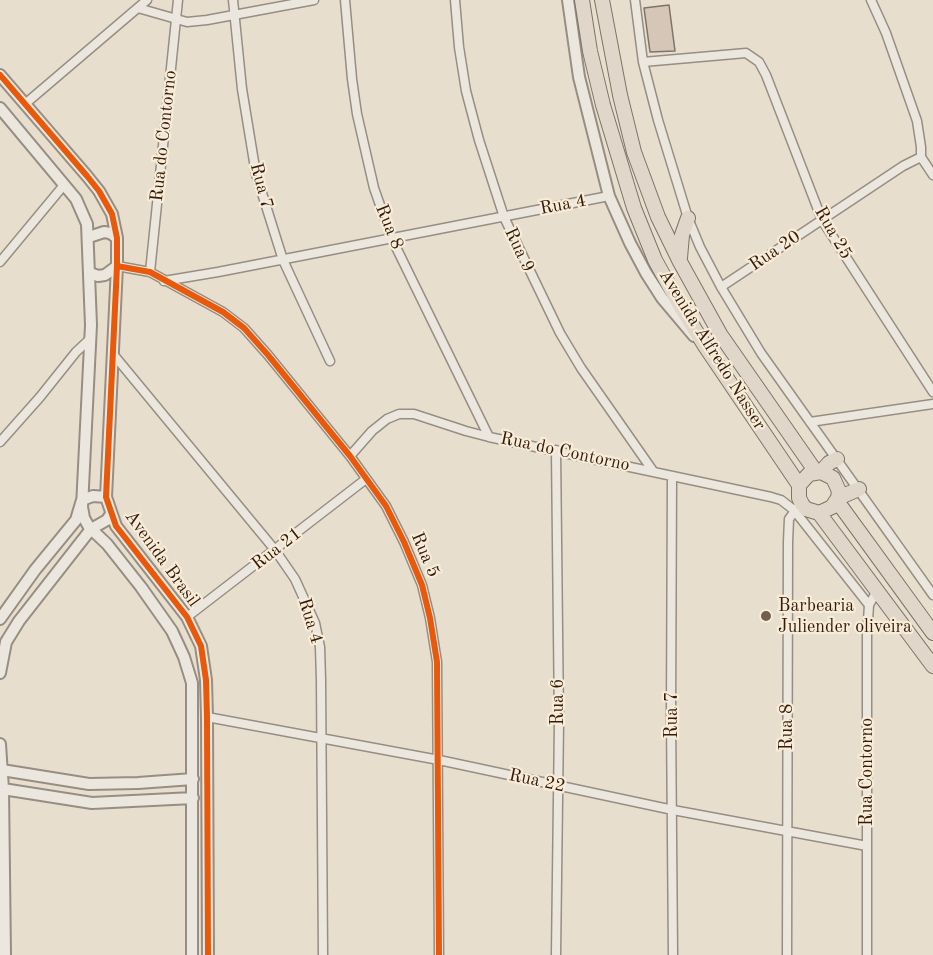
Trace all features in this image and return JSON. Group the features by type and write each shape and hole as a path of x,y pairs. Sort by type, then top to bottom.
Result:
{"main road":[{"name":"Avenida Alfredo Nasser","path":"582,0 590,51 603,105 634,208 655,260 705,346 799,485"},
{"name":"Avenida Alfredo Nasser","path":"602,0 620,95 634,152 658,217 679,261 720,334 818,472"},
{"path":"679,261 682,235 688,218"},
{"path":"837,459 818,472 809,474 799,485 798,507 819,513 832,507 838,499 859,489"},
{"path":"818,472 833,478 839,491 838,499 933,633"},
{"path":"819,513 933,666"}],"street":[{"path":"25,104 147,0"},
{"name":"Rua do Contorno","path":"150,272 178,0"},
{"name":"Rua 7","path":"233,0 242,89 256,174 283,260 330,361"},
{"path":"138,8 187,22 207,21 314,0"},
{"name":"Rua 8","path":"345,0 352,79 362,141 374,188 392,239 489,437"},
{"name":"Rua 9","path":"455,0 466,91 504,217 560,333 581,368 653,471"},
{"path":"568,0 579,77 609,196 646,273 682,323 705,346"},
{"path":"635,0 643,62 658,120 688,218 722,287 762,353 933,595"},
{"path":"871,0 886,33 917,122 921,157 933,175"},
{"name":"Rua 25","path":"643,62 746,54 759,62 822,220 933,392"},
{"name":"Avenida Brasil","path":"0,75 99,191 112,214 117,238 117,266 106,497 116,526 187,617 201,646 206,680 207,717 208,955"},
{"path":"2,114 64,184 84,212 89,237 90,339 82,500 84,518 90,529"},
{"name":"Rua 20","path":"722,287 903,166 921,157"},
{"path":"0,262 64,184"},
{"name":"Rua 4","path":"163,281 283,260 609,196"},
{"path":"89,237 104,232 117,238"},
{"path":"90,273 98,276 105,275 117,266 150,272"},
{"name":"Rua 5","path":"150,272 223,312 244,328 350,456 386,506 404,542 422,585 437,662 439,955"},
{"path":"0,442 76,352 90,339"},
{"name":"Rua 4","path":"113,354 276,550 295,579 315,623 320,647 324,955"},
{"path":"810,422 933,404"},
{"name":"Rua do Contorno","path":"350,456 372,431 387,419 399,414 414,414 489,437 771,497 798,507"},
{"name":"Rua 6","path":"556,450 558,785 556,955"},
{"name":"Rua 7","path":"672,476 673,955"},
{"name":"Rua 21","path":"187,617 366,479"},
{"name":"Avenida Brasil","path":"82,500 93,496 106,497"},
{"path":"2,611 76,520 82,500"},
{"path":"798,507 869,605"},
{"name":"Rua 8","path":"787,955 788,542 789,519 798,507"},
{"name":"Avenida Brasil","path":"0,673 3,641 90,529 107,520 111,514"},
{"name":"Avenida Brasil","path":"90,529 107,544 172,631 184,657 192,683 192,955"},
{"name":"Rua Contorno","path":"867,955 867,636 869,605 877,591"},
{"path":"192,683 206,680"},
{"name":"Rua 22","path":"207,717 439,760 673,810 867,846"},
{"path":"0,744 3,789 2,857 5,955"},
{"path":"2,770 89,784 193,779"},
{"path":"3,789 92,803 193,798"},
{"path":"193,844 206,840"}],"building":[{"path":"669,5 675,51 650,52 644,8"}],"cycle path":[{"path":"0,75 87,176 112,214 117,238 117,266 106,497 116,526 187,617 201,646 206,680 207,717 208,955"},
{"path":"117,266 150,272 223,312 244,328 350,456 386,506 404,542 422,585 437,662 439,955"}],"place":[{"name":"Barbearia Juliender oliveira","path":"766,616"}]}
